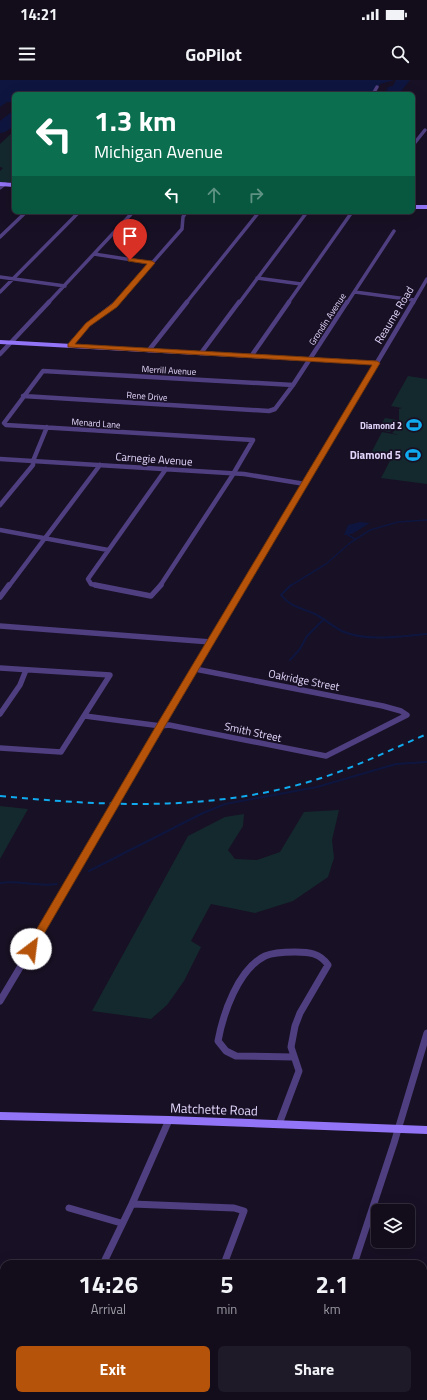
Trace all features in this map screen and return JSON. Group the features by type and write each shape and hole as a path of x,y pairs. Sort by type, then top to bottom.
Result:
{"street":[{"path":"374,92 377,87"},
{"path":"415,144 425,130"},
{"path":"0,188 2,184 12,185"},
{"path":"415,207 427,207"},
{"path":"0,237 24,214"},
{"path":"0,292 77,214"},
{"path":"0,354 131,214"},
{"path":"70,345 88,325 114,306 152,263 182,228 185,214"},
{"path":"149,350 257,214"},
{"path":"201,353 305,214"},
{"path":"252,355 351,214"},
{"name":"Grondin Avenue","path":"269,411 274,408 293,385 394,231"},
{"path":"94,254 152,263"},
{"path":"0,277 65,286"},
{"path":"257,278 301,284"},
{"name":"Reaume Road","path":"0,1001 160,726 427,279"},
{"path":"355,292 414,300"},
{"path":"0,342 377,363"},
{"name":"Merrill Avenue","path":"43,371 293,385"},
{"name":"Menard Lane","path":"43,371 4,423 6,425 253,440 234,473"},
{"name":"Rene Drive","path":"23,396 269,411"},
{"path":"0,505 33,465 33,461 47,427"},
{"name":"Carnegie Avenue","path":"0,459 234,473 305,484"},
{"path":"0,598 100,465"},
{"path":"166,469 88,579 90,584 151,596 156,592 234,473"},
{"path":"0,530 108,550"},
{"path":"0,626 211,642"},
{"path":"0,668 110,676 61,752 0,748"},
{"name":"Oakridge Street","path":"195,669 383,706 401,711 407,715"},
{"path":"0,714 20,685 26,670"},
{"name":"Smith Street","path":"85,716 160,726 169,725 326,756 407,715"},
{"path":"279,1124 299,1071 293,1057 291,1046 295,1026 311,994 323,978 328,965 324,958 312,953 276,953 263,957 256,962 243,977 233,994 219,1033 218,1041 226,1052 236,1056 293,1057"},
{"path":"355,1260 394,1143 427,1033"},
{"name":"Matchette Road","path":"0,1116 169,1120 427,1130"},
{"path":"104,1260 121,1223 132,1204 169,1120"},
{"path":"132,1204 234,1208 244,1211 226,1260"},
{"path":"69,1208 121,1223"}],"green space":[{"path":"12,133 12,182 0,182 0,171 3,168 0,167 0,144"},
{"path":"408,376 427,379 427,484 381,478 392,457 371,453 382,432 398,435 392,433 395,430 399,431 399,409 402,408 391,406"},
{"path":"385,418 397,420 390,432 378,430"},
{"path":"0,806 28,809 0,859"},
{"path":"339,810 332,840 334,858 328,877 293,901 255,913 211,904 191,941 201,947 184,981 167,1005 151,1019 92,1011 188,836 225,817 244,814 243,826 228,850 235,859 257,860 280,852 304,812"}],"shaded area":[{"path":"0,80 394,80 380,84 376,92 12,92 12,102 7,102 0,107"},
{"path":"396,80 410,80 401,92 386,92 388,87 393,86"},
{"path":"12,112 12,127 5,132 0,133 0,121"},
{"path":"360,522 370,523 352,534 344,535 348,525"}],"waterway":[{"path":"290,586 326,564 350,543 370,530 398,522 427,520"},
{"path":"348,535 355,539"},
{"path":"290,586 281,595 288,602 324,619"},
{"path":"290,660 300,649 307,636 324,619"},
{"path":"324,619 344,632 364,637 375,638 427,634"},
{"path":"89,871 203,813 225,804 317,787 396,764 427,762"},
{"path":"0,883 14,882 43,885 57,884"}],"railway":[{"path":"0,796 119,804 197,802 237,797 276,790 315,780 358,764 427,734"}],"place":[{"name":"Diamond 2","path":"414,425"},
{"name":"Diamond 5","path":"413,455"}],"route":[{"path":"31,949 160,726 377,363 70,345 88,325 111,309 152,263 130,260"}]}
